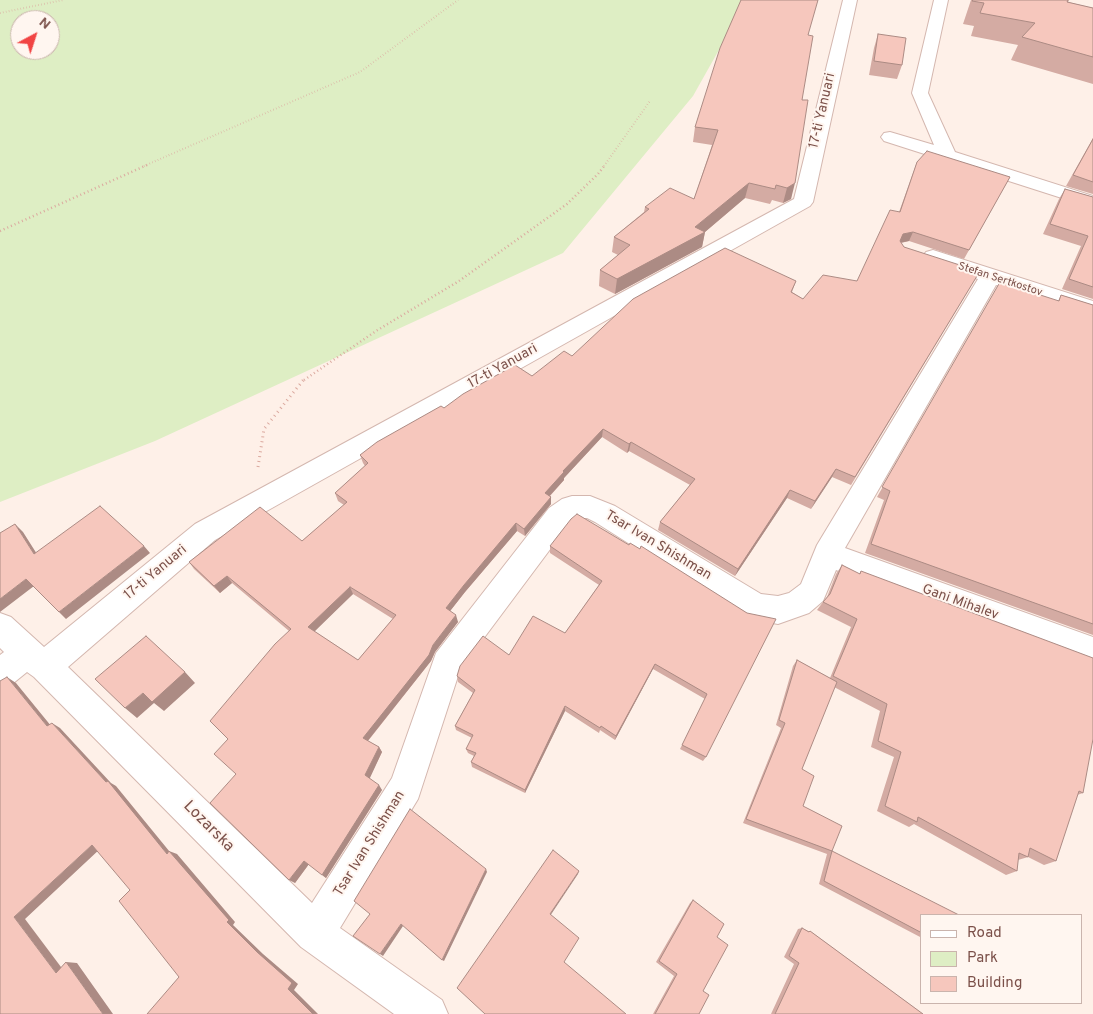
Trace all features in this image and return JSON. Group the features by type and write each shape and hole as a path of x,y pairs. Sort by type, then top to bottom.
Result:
{"street":[{"name":"17-ti Yanuari","path":"0,674 36,659 204,532 803,202 850,0"},
{"path":"941,0 920,93 947,155"},
{"path":"890,137 1093,202"},
{"name":"Stefan Sertkostov","path":"917,252 1093,310"},
{"name":"Tsar Ivan Shishman","path":"315,933 406,787 447,663 559,516 572,507 590,507 605,514 756,607 778,610 798,604 813,592 826,554 990,277"},
{"name":"Gani Mihalev","path":"826,554 1093,652"},
{"name":"Lozarska","path":"0,627 36,659 315,933 428,1014"}],"path":[{"path":"0,13 62,0"},
{"path":"0,231 216,133 360,72 458,0"},
{"path":"254,505 264,429 303,380 376,331 459,281 567,204 598,174 650,100"}],"green space":[{"path":"0,0 747,0 693,96 563,253 155,441 0,502"}],"building":[{"path":"741,0 818,0 808,35 813,36 802,100 808,100 795,183 787,188 776,185 775,189 749,183 695,227 705,232 617,279 600,270 630,245 614,237 649,209 645,207 670,188 694,199 718,130 695,127 720,48"},
{"path":"973,0 1068,0 1067,2 1093,8 1093,57 1022,37 1035,23 980,13 984,3"},
{"path":"878,34 906,38 902,65 874,61"},
{"path":"1093,139 1093,182 1073,175"},
{"path":"927,151 1010,177 969,250 913,232 903,234 900,241 904,247 969,268 966,272 977,276 855,477 836,469 815,501 790,490 738,569 660,522 695,479 631,442 629,444 603,429 545,493 551,497 524,529 516,523 446,608 456,615 433,645 429,655 363,738 379,747 365,775 379,785 322,875 304,861 289,880 210,803 236,774 214,754 228,739 210,721 275,644 291,629 227,576 214,586 189,562 260,507 302,541 347,502 335,493 368,463 360,455 377,442 441,406 444,408 463,394 515,365 532,376 564,351 572,356 633,299 725,248 796,281 791,292 803,299 823,275 857,281 890,210 900,212 917,162","holes":["350,587 396,615 358,660 308,627"]},
{"path":"1065,189 1093,197 1093,287 1069,279 1088,236 1050,224"},
{"path":"1000,282 1059,301 1061,295 1093,305 1093,624 871,544 890,491 882,487"},
{"path":"100,506 144,546 59,612 26,579 0,599 0,533 15,524 34,554"},
{"path":"577,514 629,545 630,543 640,549 641,546 747,613 776,619 706,757 682,745 707,694 655,664 616,736 565,706 525,790 471,762 476,753 466,749 473,735 455,726 475,690 457,676 460,666 483,636 509,655 533,616 565,633 602,581 550,546"},
{"path":"842,565 860,574 861,571 1093,658 1093,739 1083,793 1079,791 1056,861 1030,848 1028,857 1019,853 1017,871 918,817 917,822 885,806 901,752 878,741 887,704 833,676 857,619 823,602 830,594"},
{"path":"146,636 185,672 152,702 143,693 125,708 95,679"},
{"path":"797,660 837,682 802,769 814,776 803,806 842,826 832,851 746,819 785,723 779,720"},
{"path":"7,677 47,726 52,723 106,782 108,781 167,854 169,851 229,920 227,922 292,983 288,989 313,1014 147,1014 179,977 119,901 130,890 92,845 14,917 56,973 66,962 103,1014 0,1014 0,681"},
{"path":"410,809 486,869 442,960 401,924 380,954 353,936 370,914 354,901"},
{"path":"553,850 579,871 550,914 579,938 564,962 626,1014 485,1014 457,988"},
{"path":"832,851 957,914 920,914 920,932 824,881"},
{"path":"693,900 724,924 717,937 728,945 703,991 709,995 699,1014 655,1014 677,974 659,961"},
{"path":"802,928 810,931 923,1014 775,1014 799,963 789,956"}]}
